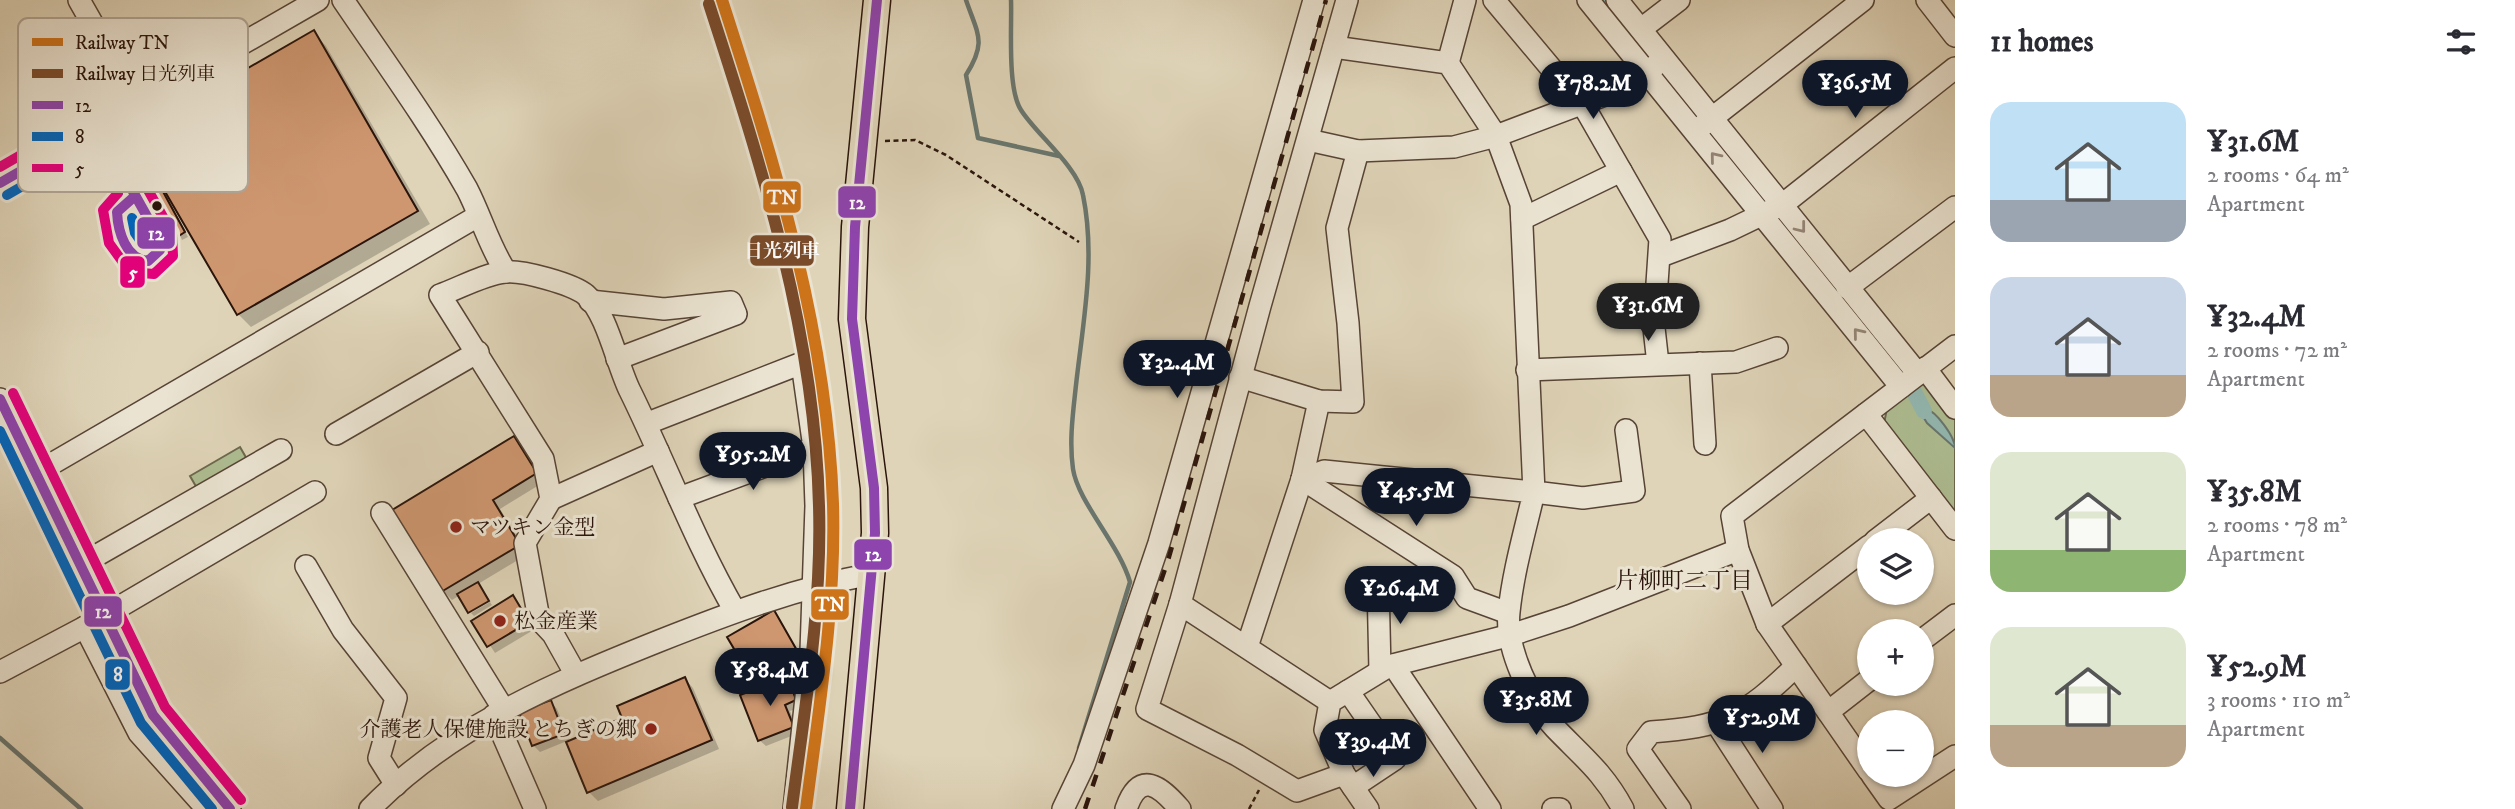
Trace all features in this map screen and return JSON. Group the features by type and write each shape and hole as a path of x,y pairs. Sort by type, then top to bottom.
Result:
{"main road":[{"path":"850,809 875,533 874,488 852,319 855,228 877,0"}],"street":[{"path":"79,0 89,18"},
{"path":"248,40 318,0"},
{"path":"343,0 449,160 493,252 506,272"},
{"path":"1063,809 1084,765 1159,544 1314,0"},
{"path":"1180,604 1247,647 1339,697 1395,759 1348,780 1297,791 1147,709 1180,604 1240,377 1347,0"},
{"path":"1465,0 1448,63 1496,136 1521,204 1534,492 1508,613 1511,635 1526,686 1555,728 1609,782 1623,809"},
{"path":"1494,0 1581,103 1660,239 1661,256 1654,328 1658,364"},
{"path":"1588,0 1712,118 1915,376"},
{"path":"1616,0 1641,29 1655,66 1695,131 1763,215 1915,376 1955,408"},
{"path":"1641,29 1679,0"},
{"path":"1695,131 1863,0"},
{"path":"1927,0 1955,36"},
{"path":"1334,47 1448,63"},
{"path":"1308,140 1358,151 1454,147 1496,136 1626,86 1655,66"},
{"path":"1661,256 1782,205 1955,68"},
{"path":"1240,377 1319,401 1353,402 1348,323 1337,228 1358,151"},
{"path":"1522,219 1621,171"},
{"path":"0,183 18,173"},
{"path":"133,192 135,196"},
{"path":"1847,288 1955,207"},
{"path":"36,473 478,216"},
{"path":"551,499 543,459 440,295 506,272 569,284 590,301 648,423 701,552 735,611"},
{"path":"590,301 664,309 731,302 736,314 617,359"},
{"path":"1857,754 1767,624 1738,550 1732,516 1955,346"},
{"path":"1527,370 1752,359 1777,348"},
{"path":"336,434 478,352"},
{"path":"648,423 802,363 814,448 817,506 804,731 794,809"},
{"path":"1700,363 1705,444"},
{"path":"0,399 160,727 230,809"},
{"path":"1247,647 1302,479 1319,401"},
{"path":"1866,414 1955,529"},
{"path":"1302,479 1324,471 1583,498 1634,491 1626,430"},
{"path":"679,498 814,448"},
{"path":"80,565 281,450"},
{"path":"576,675 553,634 539,619 525,543 551,499 658,451"},
{"path":"1302,479 1453,576 1467,598 1508,613"},
{"path":"0,672 85,628 315,492"},
{"path":"1892,528 1931,498"},
{"path":"382,513 499,712 535,809"},
{"path":"1368,809 1348,780 1325,730 1339,697 1387,668 1511,635 1569,616 1738,550"},
{"path":"1767,624 1857,554"},
{"path":"306,566 343,630 396,698 379,758 396,785"},
{"path":"370,809 418,764 499,712 576,675 735,611 813,585 872,574"},
{"path":"1378,583 1387,668 1490,809"},
{"path":"1934,631 1955,615"},
{"path":"85,628 139,733 207,809"},
{"path":"1680,809 1638,749 1651,732 1717,724 1763,698 1796,666"},
{"path":"1828,712 1857,689"},
{"path":"1717,724 1762,805"},
{"path":"1876,787 1882,804 1955,756"},
{"path":"1126,809 1131,794 1139,786 1161,787 1171,805"},
{"path":"1553,809 1560,809"}],"path":[{"path":"864,143 915,140 946,155 1079,242"},
{"path":"1249,809 1268,774"}],"green space":[{"path":"1928,377 1955,414 1955,518 1884,424 1887,408"},
{"path":"240,447 248,461 198,490 190,476"}],"water":[{"path":"1926,409 1935,414 1944,425 1955,448 1927,423 1921,413"}],"building":[{"path":"314,30 418,211 237,315 165,192 248,192 248,68"},
{"path":"152,192 163,192 185,232 177,237"},
{"name":"マツキン金型","path":"514,436 537,473 493,500 520,545 441,592 392,510"},
{"path":"478,582 489,601 468,613 457,594"},
{"name":"松金産業","path":"513,595 529,622 487,647 471,621"},
{"path":"774,610 799,654 753,681 727,637"},
{"name":"介護老人保健施設 とちぎの郷","path":"685,677 712,740 587,793 566,742 622,718 617,706"},
{"path":"788,677 796,700 785,705 794,727 758,741 740,695"},
{"path":"551,700 564,734 532,746 519,712"}],"waterway":[{"path":"966,0 978,38 977,54 966,75 978,138 1059,156"},
{"path":"1011,0 1012,73 1017,100 1021,110 1080,184 1087,219 1088,266 1072,427 1073,469 1082,495 1117,553 1130,582 1079,748"},
{"path":"1602,0 1766,203"},
{"path":"1865,327 1904,373 1924,411"},
{"path":"0,426 90,616"},
{"path":"0,738 81,809"}],"railway":[{"path":"1085,809 1169,557 1326,0"}],"rail line":[{"name":"TN","path":"722,0 761,123 795,248 821,375 829,439 833,504 832,580 806,809"},
{"name":"日光列車","path":"709,4 748,127 782,251 808,378 815,441 819,506 818,582 792,807"}],"transit line":[{"name":"12","path":"850,809 875,533 874,488 852,319 855,227 877,0"},
{"name":"5","path":"0,167 18,157"},
{"name":"12","path":"0,183 18,173"},
{"name":"8","path":"7,195 18,189"},
{"name":"12","path":"133,192 159,238 160,250 148,261 140,259 129,250 119,228 117,212 135,196"},
{"name":"5","path":"118,193 103,210 109,243 130,272 154,274 173,256 172,233 149,192"},
{"name":"8","path":"132,218 145,242 144,246 135,233 132,218"},
{"name":"5","path":"13,393 165,707 241,800"},
{"name":"12","path":"0,399 153,715 230,809"},
{"name":"8","path":"0,431 141,723 212,809"}],"place":[{"name":"マツキン金型","path":"456,527"},
{"name":"松金産業","path":"500,621"},
{"name":"介護老人保健施設 とちぎの郷","path":"651,729"}],"district":[{"name":"片柳町二丁目","path":"1684,580"}]}
